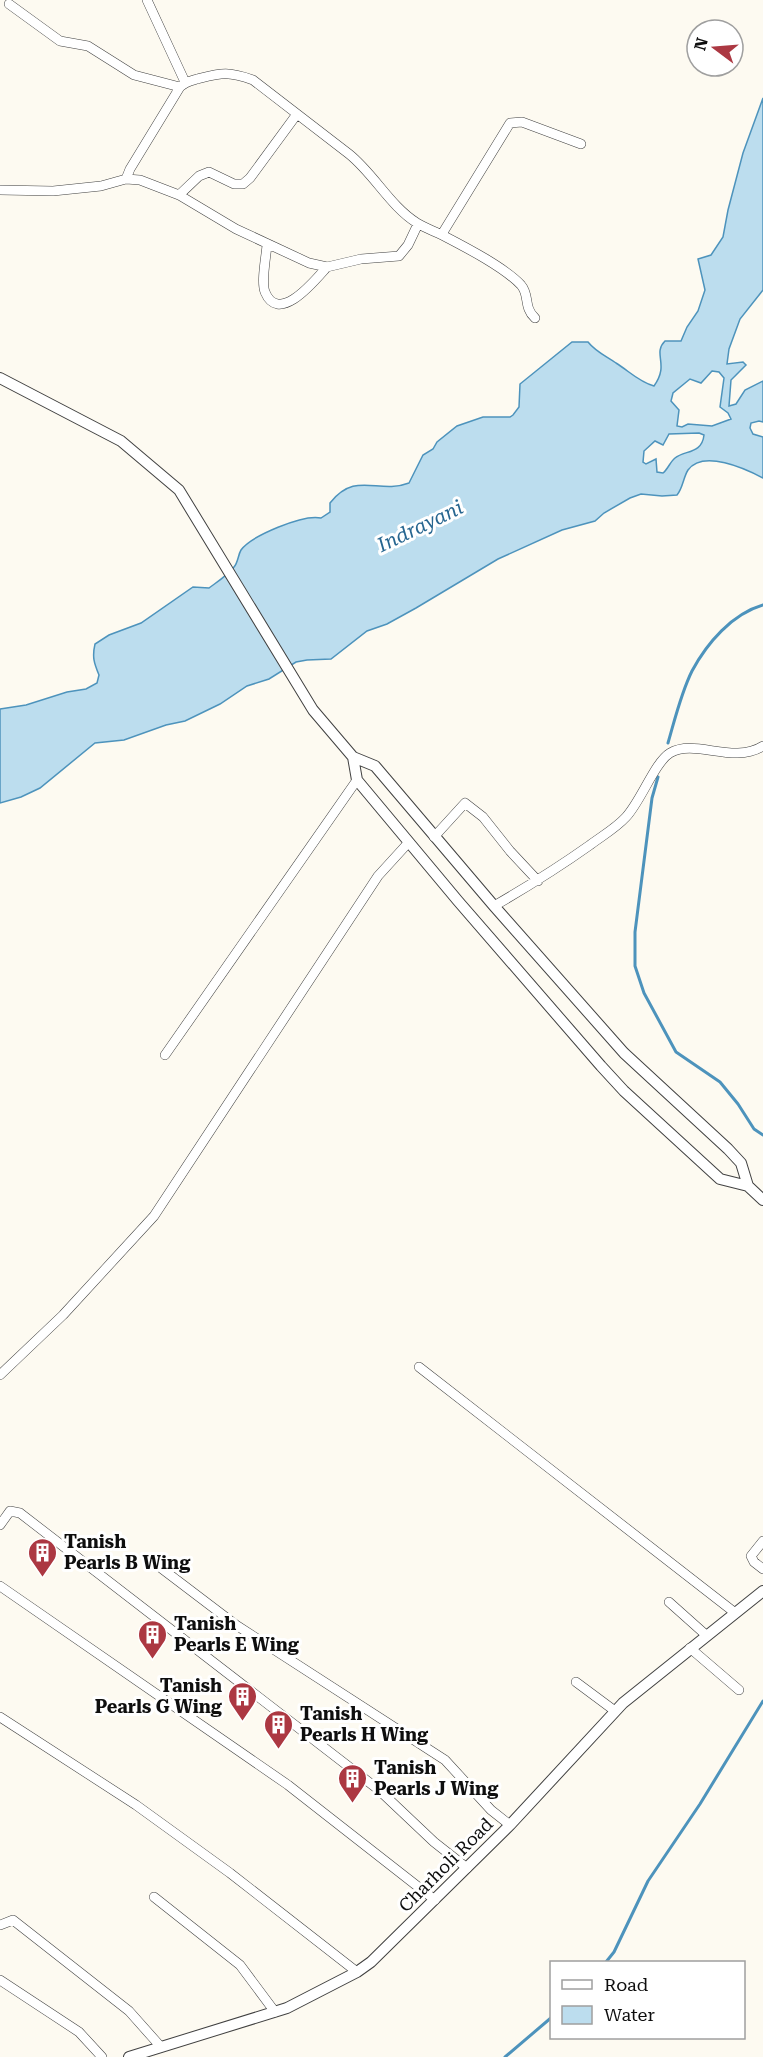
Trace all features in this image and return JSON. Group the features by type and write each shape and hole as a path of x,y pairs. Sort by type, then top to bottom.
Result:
{"street":[{"path":"147,0 182,84"},
{"path":"9,4 60,41 88,46 134,75 182,84 224,73 253,80 361,164 397,206 418,224 442,234 504,271 519,283 524,289 529,313 535,318"},
{"path":"126,179 129,169 182,84"},
{"path":"179,195 199,176 209,172 234,184 243,184 250,178 297,114"},
{"path":"442,234 510,123 522,122 581,144"},
{"path":"0,190 53,191 101,186 126,179 140,180 179,195 267,245 309,263 327,267 361,259 399,256 408,245 418,224"},
{"path":"267,245 264,285 266,293 274,302 281,304 292,301 304,292 327,267"},
{"path":"0,378 122,441 178,490 313,710 353,757 375,766 434,837 624,1053 741,1163 748,1186"},
{"path":"494,906 538,881 625,818 642,796 664,757 683,748 741,754 763,746"},
{"path":"353,757 357,780 624,1091 720,1179 748,1186 763,1200"},
{"path":"165,1055 357,780"},
{"path":"434,837 465,803 483,817 538,881"},
{"path":"0,1375 63,1315 154,1216 378,876 409,842"},
{"path":"419,1367 734,1612"},
{"path":"0,1526 10,1511 20,1513 379,1790 434,1842 467,1868"},
{"path":"763,1541 751,1556 754,1562 763,1569"},
{"path":"161,1568 236,1625 445,1760 491,1810 510,1826"},
{"path":"0,1586 288,1785 435,1900"},
{"name":"Charholi Road","path":"129,2057 150,2053 161,2047 286,2008 357,1972 371,1962 510,1826 615,1711 734,1612 763,1591"},
{"path":"669,1602 706,1635"},
{"path":"690,1648 739,1690"},
{"path":"576,1682 615,1711"},
{"path":"0,1717 145,1812 230,1873 357,1972"},
{"path":"154,1897 240,1965 275,2012"},
{"path":"0,1925 13,1920 129,2011 161,2047"},
{"path":"0,1980 79,2032 102,2057"}],"water":[{"name":"Indrayani","path":"763,98 763,290 740,319 729,349 727,364 743,362 746,365 731,380 729,406 736,404 745,390 763,381 763,422 751,423 750,428 753,434 763,437 763,478 725,463 704,461 695,464 688,470 677,495 641,494 630,498 595,521 562,530 498,559 387,624 367,631 331,659 296,662 269,679 247,686 220,704 185,721 166,725 124,740 95,743 40,788 0,803 0,709 26,705 67,692 86,689 97,683 99,675 94,660 95,644 109,635 141,623 193,587 209,588 232,570 241,550 247,544 278,527 302,519 321,518 330,512 330,503 349,488 358,485 387,487 409,483 423,455 433,449 437,442 457,426 483,417 513,415 519,407 520,384 572,342 588,342 639,379 654,386 661,372 661,346 665,341 681,341 698,311 705,290 698,259 711,255 723,237 743,153","holes":["712,371 719,372 724,378 720,407 728,413 731,419 712,426 688,424 682,427 677,426 679,410 671,401 673,393 690,379 701,383","699,433 704,435 697,449 679,455 663,473 657,472 656,459 646,464 643,462 644,451 655,441 663,445 669,434"]}],"waterway":[{"path":"668,743 685,688 705,650 731,622 763,605"},
{"path":"658,777 652,798 635,932 635,966 644,993 676,1052 720,1082 754,1129 763,1135"},
{"path":"607,1961 614,1952 648,1881 700,1804 763,1701"},
{"path":"505,2057 550,2019"}],"place":[{"name":"Tanish Pearls B Wing","path":"43,1578"},
{"name":"Tanish Pearls E Wing","path":"153,1660"},
{"name":"Tanish Pearls G Wing","path":"243,1722"},
{"name":"Tanish Pearls H Wing","path":"279,1750"},
{"name":"Tanish Pearls J Wing","path":"353,1804"}]}
